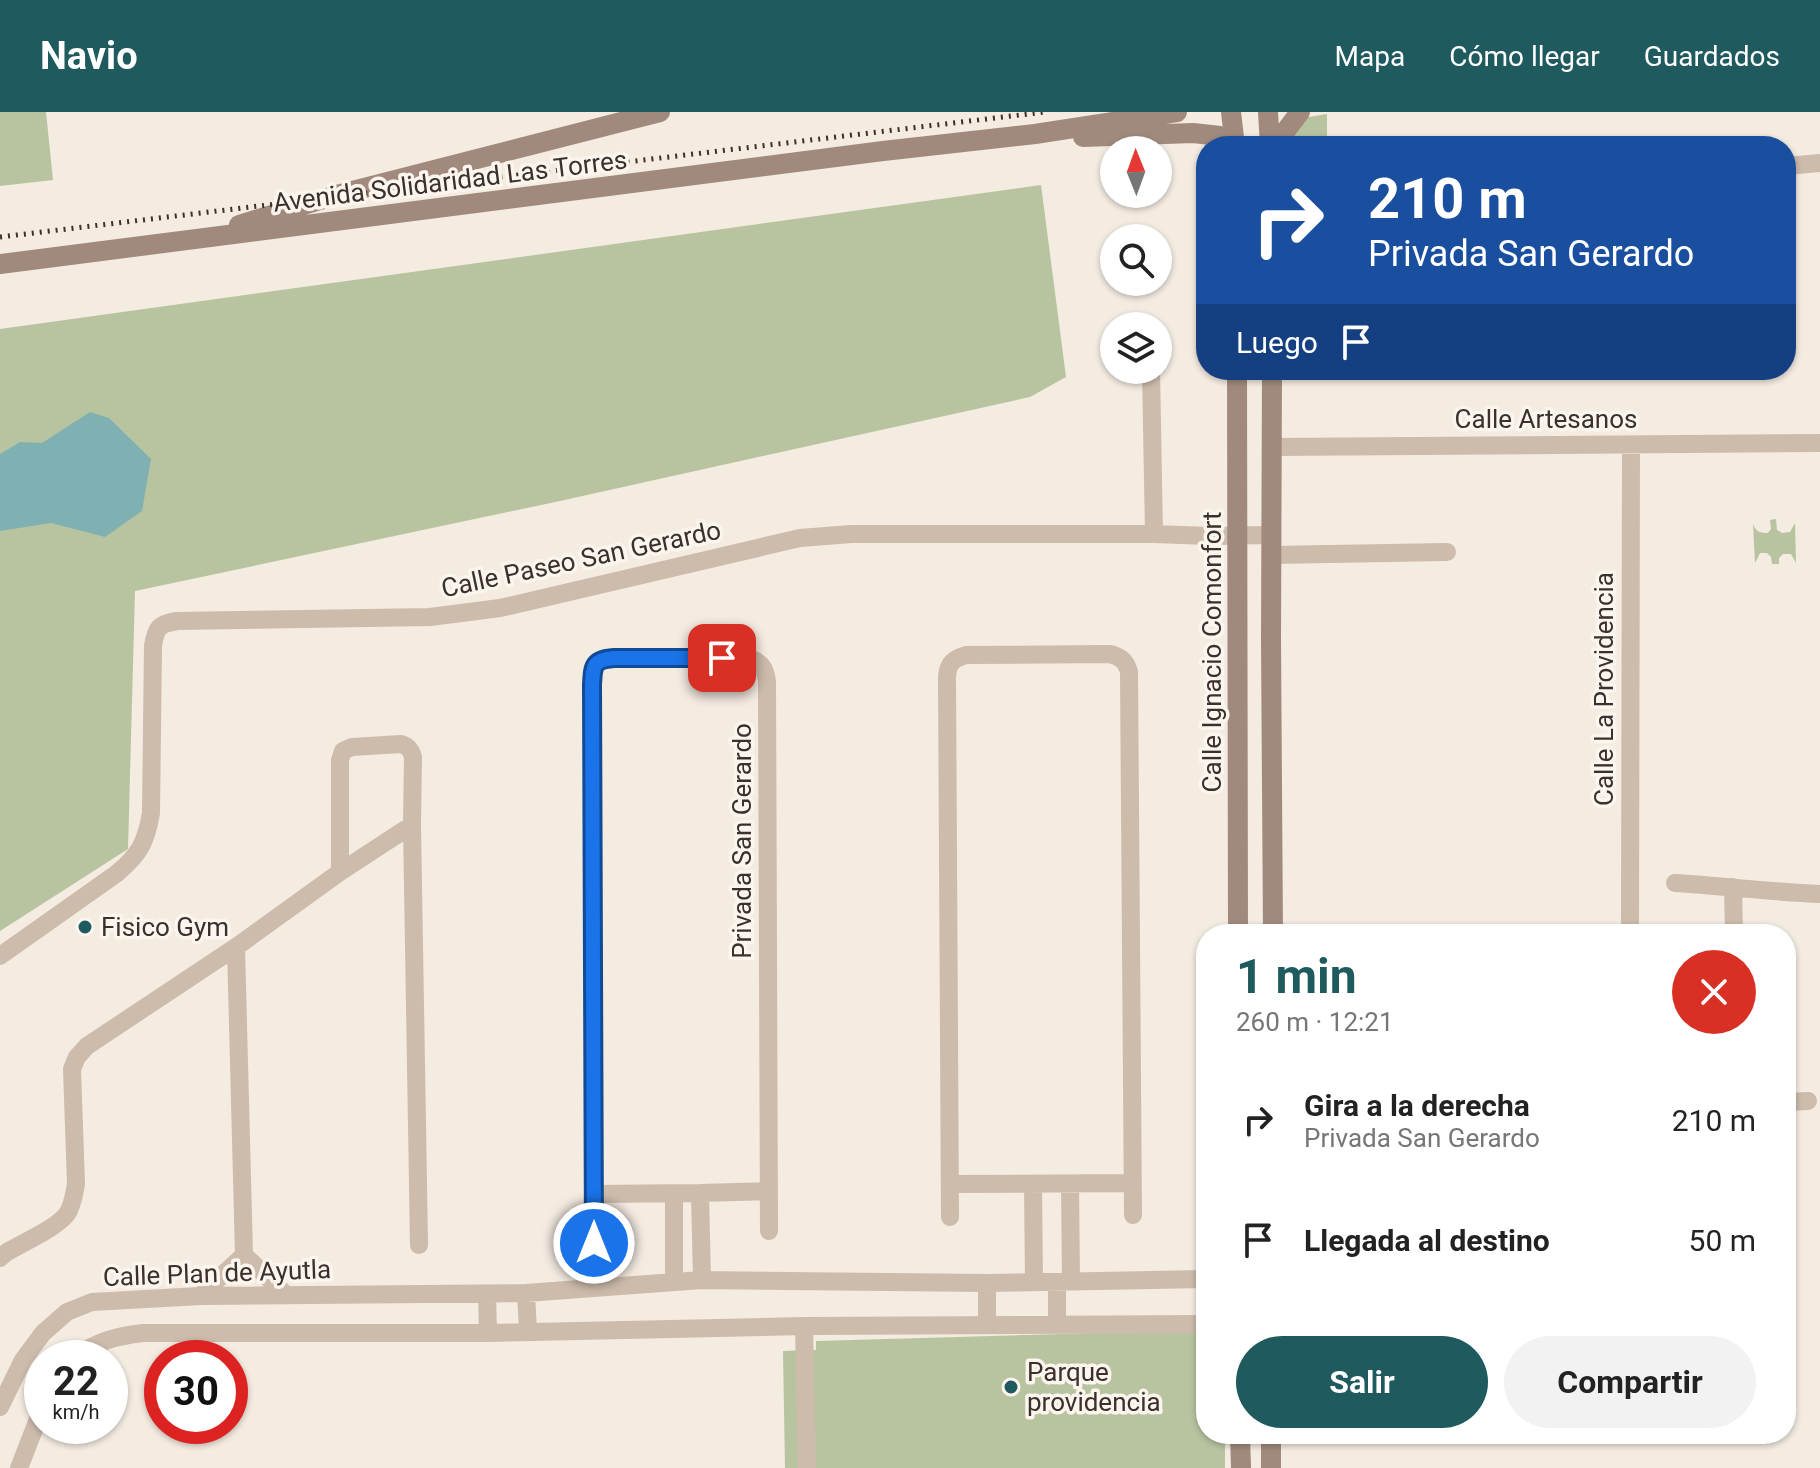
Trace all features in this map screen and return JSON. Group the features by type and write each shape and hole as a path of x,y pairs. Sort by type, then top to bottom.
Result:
{"main road":[{"name":"Avenida Solidaridad Las Torres","path":"201,239 333,196 660,112"},
{"name":"Avenida Solidaridad Las Torres","path":"201,239 1035,134 1177,112"},
{"path":"1231,112 1232,136"},
{"path":"1268,112 1269,136"},
{"path":"1283,136 1300,112"},
{"path":"1035,134 1072,137 1193,133 1220,136"},
{"path":"0,264 201,239"},
{"name":"Calle Ignacio Comonfort","path":"1237,380 1238,924"},
{"path":"1272,380 1273,924"},
{"path":"1240,1444 1241,1468"},
{"path":"1271,1444 1271,1468"}],"street":[{"path":"1796,165 1820,163"},
{"path":"1151,384 1154,534"},
{"name":"Calle Artesanos","path":"1272,447 1820,443"},
{"name":"Calle La Providencia","path":"1630,924 1631,445"},
{"name":"Calle Paseo San Gerardo","path":"0,956 116,874 142,848 151,813 153,646 158,628 165,623 453,616 500,608 800,538 826,535 1239,535 1272,545 1447,552"},
{"path":"950,1217 948,670 955,658 966,655 1110,654 1122,659 1129,672 1133,1215"},
{"name":"Privada San Gerardo","path":"594,1243 592,685 593,667 597,662 614,658 750,658 759,662 766,672 769,1231"},
{"path":"340,872 340,760 343,751 346,748 401,744 409,748 413,757 419,1245"},
{"path":"0,1258 58,1222 68,1213 73,1201 76,1184 72,1069 87,1046 412,825"},
{"path":"1675,883 1820,894"},
{"path":"1733,887 1734,924"},
{"path":"236,947 244,1255 286,1295"},
{"path":"1796,1102 1808,1101"},
{"path":"950,1184 1133,1183"},
{"path":"1033,1184 1034,1282"},
{"path":"1057,1324 1064,1282 1070,1184"},
{"path":"594,1194 769,1191"},
{"path":"700,1193 702,1280"},
{"path":"674,1194 674,1282"},
{"path":"200,1296 244,1255"},
{"name":"Calle Plan de Ayutla","path":"0,1407 23,1360 43,1333 67,1312 92,1302 200,1296 526,1293 702,1280 987,1283 1196,1279"},
{"path":"987,1283 987,1325"},
{"path":"526,1293 528,1331"},
{"path":"487,1294 488,1333"},
{"path":"107,1340 143,1333 488,1333 804,1326 1196,1324"},
{"path":"804,1326 807,1468"},
{"path":"19,1468 28,1444"}],"green space":[{"path":"0,112 46,112 53,180 0,186"},
{"path":"1327,114 1327,136 1289,136 1303,118"},
{"path":"1041,185 1066,377 1030,397 135,591 128,849 0,931 0,329"},
{"path":"1776,519 1777,530 1782,533 1790,532 1795,523 1796,563 1791,554 1783,554 1779,564 1772,564 1767,553 1760,553 1755,563 1753,524 1759,532 1768,533 1770,520"},
{"name":"Parque providencia","path":"1196,1330 1196,1444 1225,1444 1225,1468 785,1468 783,1351 816,1350 816,1341"}],"water":[{"path":"90,412 109,418 151,459 142,511 105,537 51,523 0,531 0,454 20,442 42,443"}],"railway":[{"path":"0,237 1045,112"}],"place":[{"name":"Fisico Gym","path":"85,927"},
{"name":"Parque providencia","path":"1011,1387"}],"route":[{"path":"594,1243 593,667 597,662 614,658 722,658"}]}
